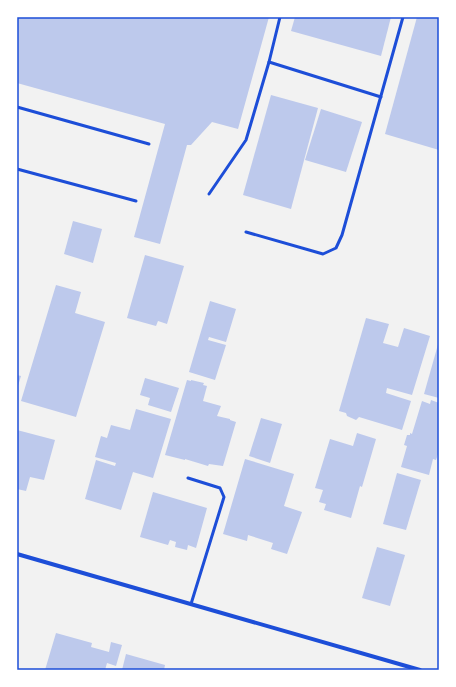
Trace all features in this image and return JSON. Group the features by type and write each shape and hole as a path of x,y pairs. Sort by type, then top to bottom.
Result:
{"street":[{"path":"17,554 420,670"}],"lane":[{"path":"209,194 246,140 269,62 280,17"},
{"path":"246,232 323,254 336,248 342,235 403,17"},
{"path":"269,62 381,97"},
{"path":"17,107 149,144"},
{"path":"17,169 136,202"},
{"path":"188,478 220,488 224,497 191,604"}],"building":[{"path":"17,17 269,17 238,129 212,122 191,145 187,145 160,244 134,237 165,124 17,83"},
{"path":"295,17 391,17 381,56 291,31"},
{"path":"417,17 439,17 439,150 385,134"},
{"path":"271,95 318,108 291,209 243,195"},
{"path":"321,109 362,122 346,172 305,160"},
{"path":"73,221 102,229 93,263 64,254"},
{"path":"145,255 184,266 167,324 158,321 156,326 127,318"},
{"path":"56,285 81,292 75,313 105,322 76,417 21,401"},
{"path":"210,301 236,309 226,342 209,337 208,340 226,345 215,380 189,372"},
{"path":"366,318 389,324 383,343 398,347 404,328 430,336 412,395 387,388 386,393 411,401 402,430 359,417 356,420 347,416 346,413 339,411"},
{"path":"439,341 439,398 424,394"},
{"path":"17,375 21,376 17,389"},
{"path":"145,378 179,388 171,412 148,405 150,398 140,395"},
{"path":"187,380 204,383 203,385 207,386 203,401 221,406 217,416 236,422 223,466 209,464 208,466 165,455"},
{"path":"431,400 439,403 439,451 436,460 433,459 429,475 401,467 407,446 404,445 407,435 410,435 410,433 412,434 422,401 430,404"},
{"path":"136,409 171,419 153,478 133,472 121,510 85,499 96,460 115,466 116,463 95,457 101,436 107,438 111,425 130,430"},
{"path":"261,418 282,424 270,463 249,456"},
{"path":"17,430 55,440 44,480 30,477 26,491 17,489"},
{"path":"357,433 376,439 351,518 324,510 326,504 319,502 323,490 315,488 330,439 353,446"},
{"path":"245,459 294,474 284,506 302,512 287,554 271,549 273,543 248,535 247,541 223,534"},
{"path":"397,473 421,480 406,530 383,524"},
{"path":"153,492 207,508 196,548 188,545 187,550 175,547 176,542 170,540 168,545 140,537"},
{"path":"377,547 405,555 390,606 362,598"},
{"path":"56,633 92,643 91,647 109,652 111,642 122,645 116,666 107,663 105,670 45,670"},
{"path":"126,654 165,665 164,670 122,670"}]}
